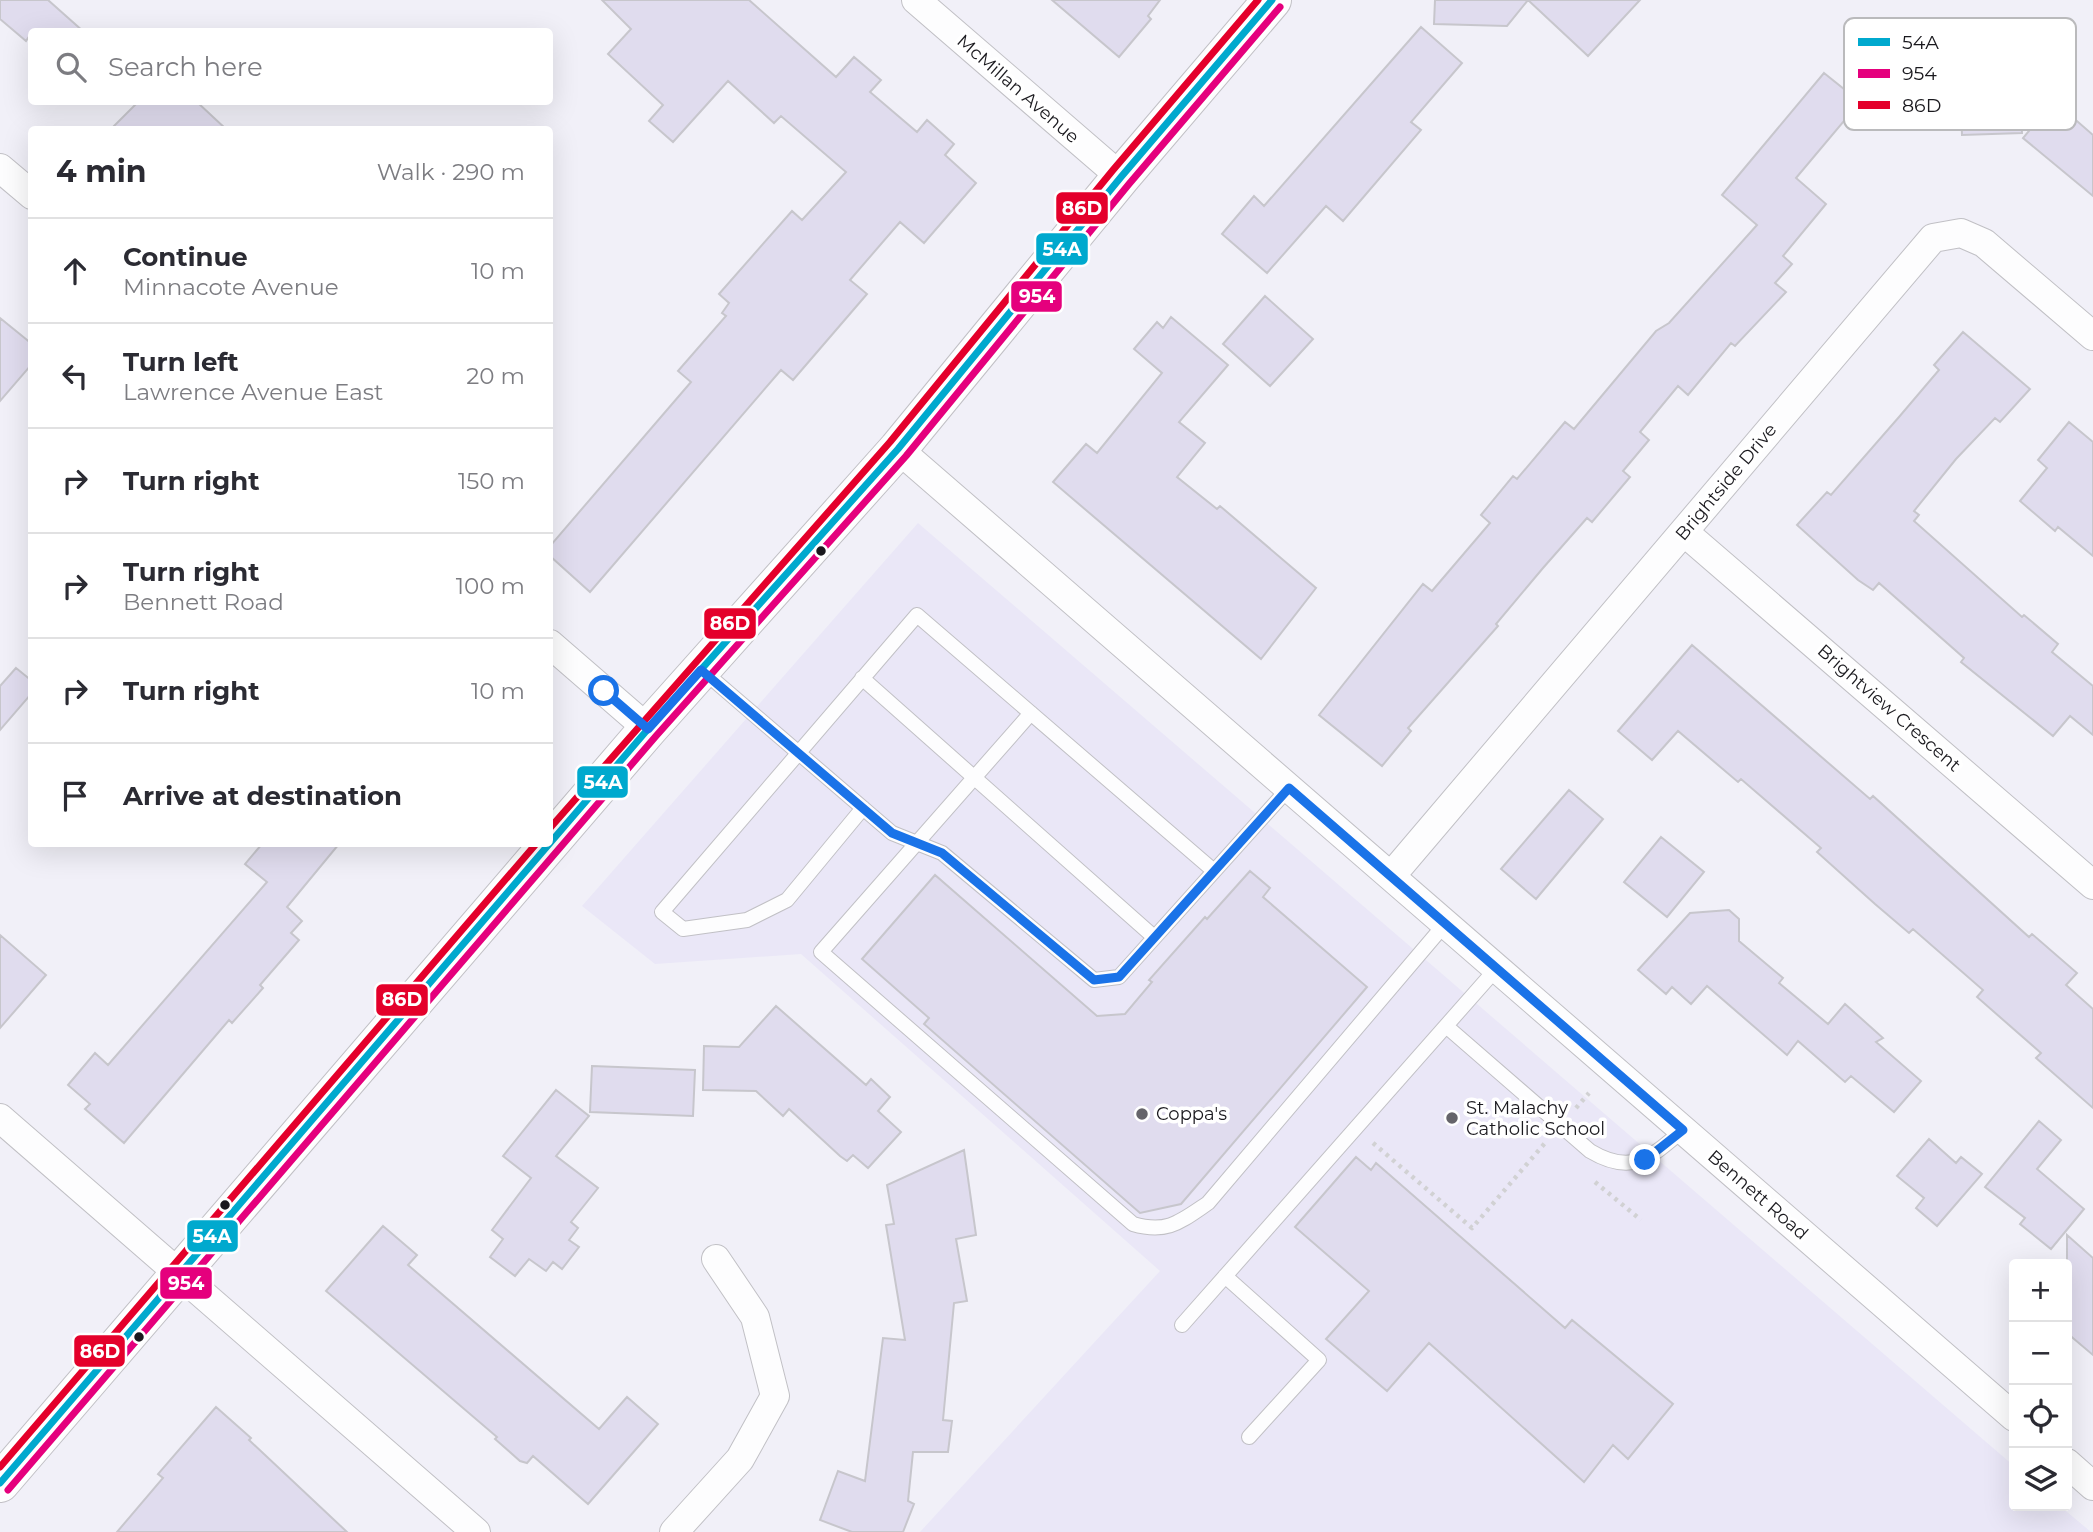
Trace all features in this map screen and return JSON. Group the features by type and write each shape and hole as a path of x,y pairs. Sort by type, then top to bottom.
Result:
{"main road":[{"path":"553,840 898,449 1121,177 1272,0"},
{"path":"0,1483 547,847"}],"street":[{"name":"McMillan Avenue","path":"916,0 1121,177"},
{"path":"0,168 28,192"},
{"name":"Brightside Drive","path":"1391,876 1913,258 1933,238 1961,233 1984,243 2093,337"},
{"name":"Bennett Road","path":"898,449 2009,1413"},
{"name":"Brightview Crescent","path":"1684,532 2093,885"},
{"path":"553,646 648,729"},
{"path":"0,1118 476,1532"},
{"path":"674,1532 740,1459 775,1396 755,1317 716,1259"},
{"path":"2072,1467 2093,1486"}],"lane":[{"path":"863,808 787,900 747,920 683,929 662,912 917,614 1214,871"},
{"path":"701,670 892,833 915,845 942,853 1094,980 1119,977 1289,788"},
{"path":"862,678 1154,937"},
{"path":"1031,713 821,952 1133,1224 1154,1230 1179,1223 1208,1203 1445,924"},
{"path":"1182,1325 1497,968"},
{"path":"1446,1026 1590,1151 1608,1161 1628,1164 1645,1160 1683,1130"},
{"path":"1225,1276 1319,1360 1249,1437"}],"path":[{"path":"1571,1114 1589,1093"},
{"path":"1356,1129 1472,1228 1551,1137"}],"shaded area":[{"path":"918,523 2009,1462 2009,1511 2066,1511 2091,1532 920,1532 1160,1271 801,954 655,964 582,906"}],"building":[{"path":"0,0 48,0 80,28 28,28 26,41 0,19"},
{"path":"602,0 749,0 836,77 854,57 881,80 870,92 917,132 927,120 954,144 945,155 976,183 924,243 900,222 850,280 867,294 793,380 781,370 590,592 553,559 553,543 691,382 678,371 726,316 722,313 729,303 719,294 792,211 802,220 846,172 781,116 774,123 728,81 673,142 649,121 663,105 608,54 631,29"},
{"path":"1052,0 1160,0 1148,16 1151,19 1119,57"},
{"path":"1435,0 1528,0 1507,26 1434,24"},
{"path":"1528,0 1640,0 1588,56"},
{"path":"1421,27 1462,63 1411,122 1421,130 1343,221 1326,206 1267,273 1222,234 1254,196 1264,206"},
{"path":"1824,73 1844,89 1844,121 1796,178 1826,204 1783,256 1792,264 1775,283 1786,292 1735,346 1731,343 1688,395 1678,386 1640,432 1649,440 1623,471 1630,477 1592,522 1587,518 1543,568 1496,624 1498,626 1408,728 1411,731 1382,766 1319,715 1423,584 1432,591 1490,523 1481,515 1513,476 1517,479 1565,422 1574,429 1656,331 1669,323 1757,225 1722,195"},
{"path":"135,105 200,105 223,126 114,126"},
{"path":"2076,120 2093,135 2093,196 2023,138 2030,130 2076,130"},
{"path":"1962,130 2022,130 2022,133 1962,135"},
{"path":"1265,296 1313,339 1270,386 1223,344"},
{"path":"1171,317 1228,365 1179,422 1205,443 1177,477 1217,509 1220,506 1316,588 1261,659 1053,482 1086,444 1097,453 1162,373 1134,349 1157,322 1163,328"},
{"path":"0,318 28,341 28,369 0,401"},
{"path":"1963,332 2030,389 2000,422 1995,418 1956,459 1914,511 1919,515 1914,521 2022,617 2024,615 2058,644 2052,652 2093,686 2093,735 2070,716 2053,736 1961,662 1964,658 1879,583 1873,590 1858,580 1797,525 1827,492 1831,495 1899,417 1939,370 1934,365"},
{"path":"2069,422 2093,442 2093,556 2058,527 2055,531 2020,501 2047,468 2038,460"},
{"path":"1692,645 1870,799 1873,796 2029,937 2032,934 2077,973 2066,985 2093,1009 2093,1108 2036,1058 2041,1053 1977,997 1983,990 1913,929 1909,933 1875,904 1817,852 1821,848 1741,779 1738,782 1678,731 1652,760 1618,731"},
{"path":"16,668 28,678 28,698 0,730 0,686"},
{"path":"1569,790 1603,819 1536,899 1501,869"},
{"path":"1661,837 1704,872 1667,917 1624,882"},
{"path":"259,847 337,847 287,907 302,921 291,933 299,940 260,985 263,988 232,1023 229,1020 124,1143 85,1109 90,1104 68,1085 95,1053 108,1065 267,882 245,864"},
{"name":"Coppa's","path":"1250,871 1270,888 1263,897 1367,987 1181,1204 1140,1213 924,1024 929,1018 862,959 935,875 1097,1016 1125,1014 1152,982 1149,980"},
{"path":"1729,910 1739,919 1739,941 1783,978 1779,983 1828,1024 1845,1004 1883,1038 1876,1042 1921,1081 1894,1112 1851,1076 1845,1082 1798,1041 1787,1055 1707,986 1691,1004 1672,987 1666,994 1638,970 1690,913"},
{"path":"0,935 46,975 0,1028"},
{"path":"776,1006 866,1085 871,1079 890,1097 878,1111 901,1132 868,1168 853,1155 847,1161 789,1109 783,1116 756,1091 703,1090 704,1046 739,1047"},
{"path":"592,1066 695,1070 693,1116 590,1112"},
{"path":"556,1090 589,1116 556,1156 598,1188 571,1222 578,1228 569,1240 579,1247 562,1269 553,1262 546,1271 529,1259 515,1276 490,1257 503,1239 492,1230 531,1178 503,1156"},
{"path":"2039,1121 2061,1140 2037,1169 2084,1209 2051,1249 2020,1224 2025,1218 1985,1187"},
{"path":"1929,1139 1956,1163 1961,1157 1982,1174 1937,1226 1916,1208 1924,1198 1897,1176"},
{"path":"964,1150 976,1235 956,1239 967,1301 954,1303 943,1420 952,1421 948,1452 913,1452 908,1501 914,1504 903,1532 852,1532 820,1520 838,1471 865,1481 883,1338 905,1340 886,1225 894,1224 887,1185"},
{"path":"1356,1157 1371,1170 1376,1163 1565,1328 1572,1320 1673,1404 1628,1459 1613,1445 1584,1482 1429,1343 1387,1391 1326,1339 1369,1291 1295,1227"},
{"path":"383,1226 417,1255 408,1265 599,1429 627,1397 658,1424 588,1504 533,1456 527,1463 520,1461 495,1439 497,1437 326,1291"},
{"path":"2067,1235 2093,1258 2093,1355 2072,1337 2072,1259 2067,1259"},
{"path":"216,1407 347,1532 117,1532 163,1478 158,1474"}],"transit line":[{"name":"86D","path":"553,825 890,442 1113,170 1258,0"},
{"name":"54A","path":"553,840 898,449 1121,177 1272,0"},
{"name":"954","path":"8,1490 656,736 906,456 1129,184 1280,7"},
{"name":"86D","path":"0,1467 533,847"},
{"name":"54A","path":"0,1483 547,847"}],"place":[{"name":"Coppa's","path":"1142,1114"},
{"name":"St. Malachy Catholic School","path":"1452,1118"}],"route":[{"path":"604,691 648,729 701,670 892,833 915,845 942,853 1094,980 1119,977 1289,788 1683,1130 1645,1160"}]}
